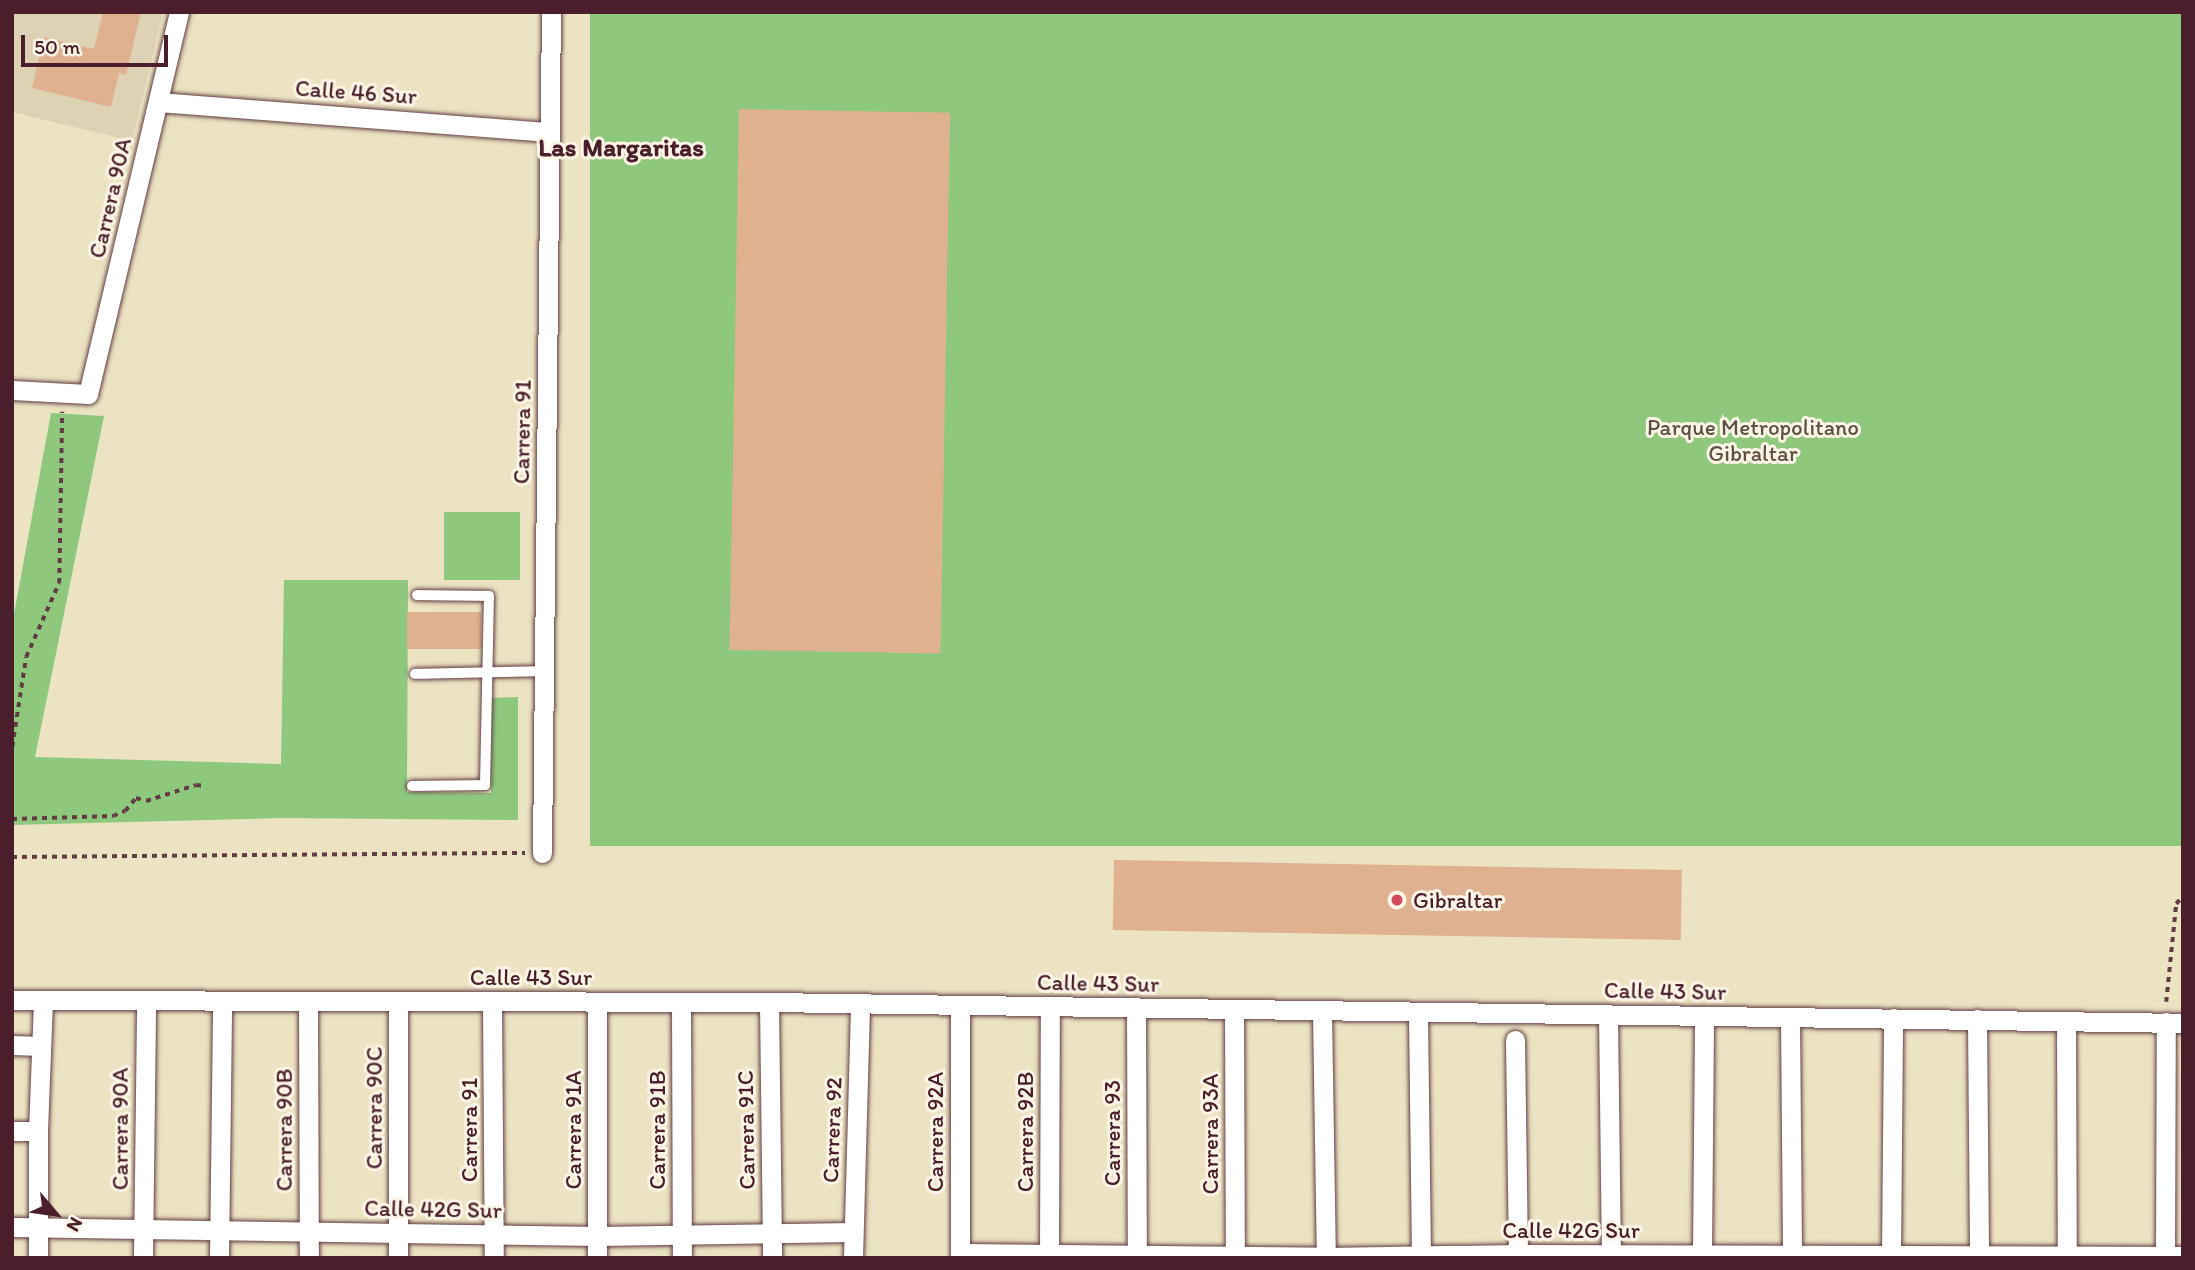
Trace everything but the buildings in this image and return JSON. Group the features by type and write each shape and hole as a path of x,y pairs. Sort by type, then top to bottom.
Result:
{"street":[{"name":"Carrera 90A","path":"62,393 88,394 179,12"},
{"name":"Carrera 91","path":"542,853 551,12"},
{"name":"Calle 46 Sur","path":"158,102 550,132"},
{"path":"12,390 62,393"},
{"name":"Calle 43 Sur","path":"12,1000 681,1002 2066,1021 2173,1018"},
{"path":"38,1258 38,1131 43,1001"},
{"name":"Carrera 90A","path":"143,1258 146,1001"},
{"path":"219,1258 222,1001"},
{"name":"Carrera 90B","path":"308,1001 309,1258"},
{"name":"Carrera 90C","path":"398,1001 398,1258"},
{"name":"Carrera 91","path":"492,1002 494,1258"},
{"name":"Carrera 91A","path":"597,1002 597,1258"},
{"name":"Carrera 91B","path":"681,1002 682,1258"},
{"name":"Carrera 91C","path":"769,1003 772,1258"},
{"name":"Carrera 92","path":"853,1258 860,1004"},
{"name":"Carrera 92A","path":"960,1006 960,1256"},
{"name":"Carrera 92B","path":"1049,1256 1050,1007"},
{"name":"Carrera 93","path":"1136,1008 1137,1256"},
{"name":"Carrera 93A","path":"1234,1009 1236,1257"},
{"path":"1322,1011 1326,1258"},
{"path":"1418,1013 1421,1256"},
{"path":"1608,1014 1611,1256"},
{"path":"1702,1254 1704,1016"},
{"path":"1790,1018 1792,1256"},
{"path":"1891,1257 1893,1018"},
{"path":"2171,1257 2173,1018"},
{"path":"1977,1019 1979,1257"},
{"path":"2066,1021 2067,1257"},
{"path":"1515,1040 1518,1256"},
{"path":"12,1045 41,1046"},
{"path":"12,1131 38,1131"},
{"name":"Calle 42G Sur","path":"12,1227 598,1236 853,1232"},
{"name":"Calle 42G Sur","path":"960,1256 1326,1258 1702,1254 2171,1257"}],"lane":[{"path":"412,786 485,785 488,673 489,596 417,595"},
{"path":"415,674 544,671"}],"path":[{"path":"12,747 26,657 60,583 62,393"},
{"path":"12,819 113,816 125,811 136,798 146,801 196,785 206,786"},
{"path":"12,857 542,853"},
{"path":"2173,1018 2165,1001 2176,904 2183,896"}],"shaded area":[{"path":"12,12 163,12 132,141 12,112"}],"green space":[{"name":"Parque Metropolitano Gibraltar","path":"590,12 2183,12 2183,846 590,846"},
{"path":"51,413 104,416 35,757 281,764 284,580 408,580 407,792 491,793 492,698 518,697 518,820 280,818 12,825 12,625"},
{"path":"444,512 520,512 520,580 444,580"}],"place":[{"name":"Gibraltar","path":"1397,900"}],"district":[{"name":"Las Margaritas","path":"621,148"}]}
